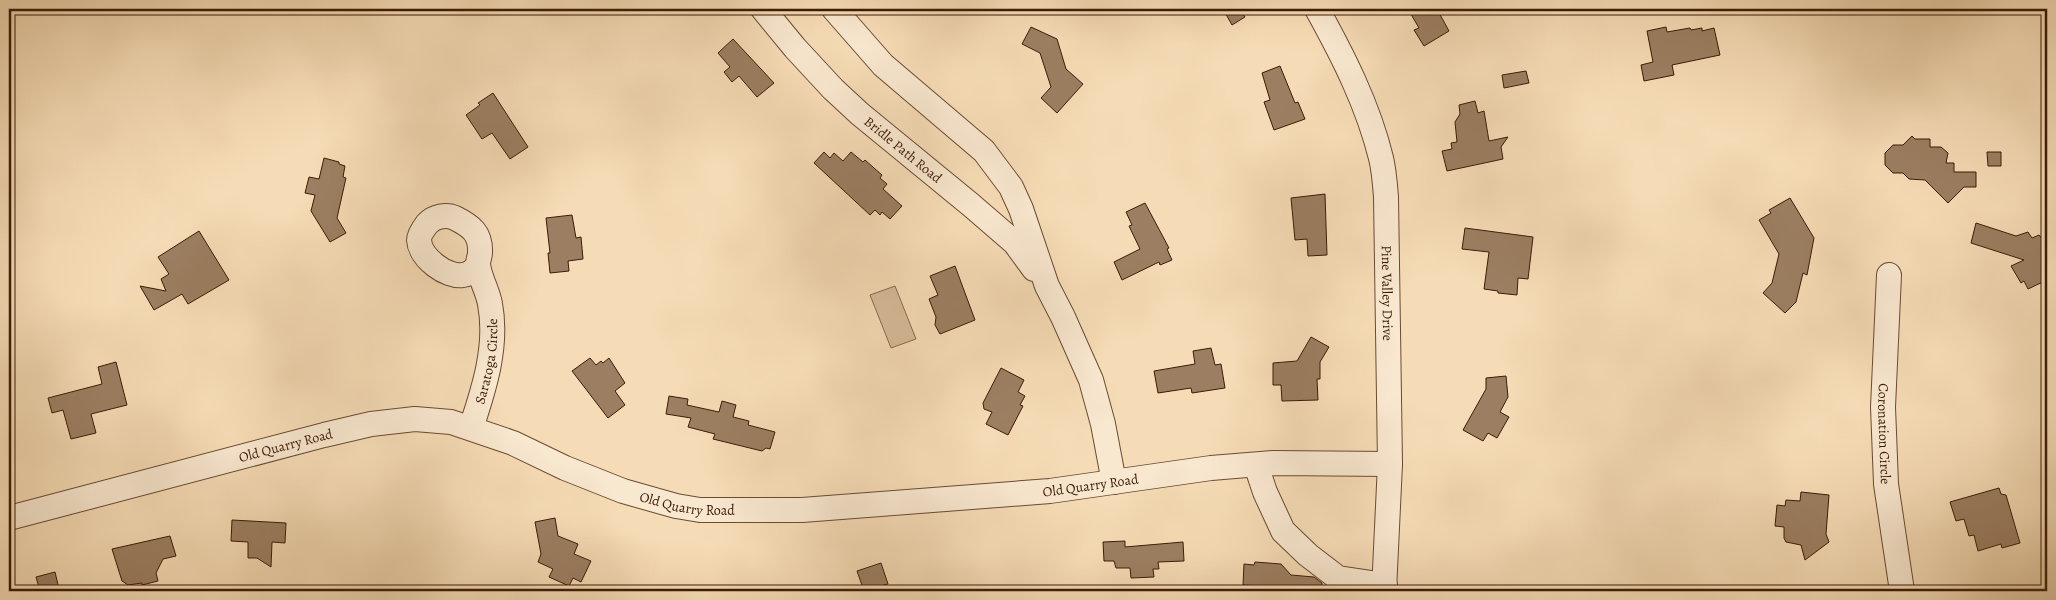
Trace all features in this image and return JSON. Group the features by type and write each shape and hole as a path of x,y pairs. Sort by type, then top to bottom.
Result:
{"street":[{"name":"Bridle Path Road","path":"764,9 795,48 833,89 860,114 971,204 1015,243 1047,286 1063,316 1090,380 1103,424 1114,482"},
{"name":"Bridle Path Road","path":"834,9 883,65 984,151 998,168 1011,187 1021,209 1047,286"},
{"name":"Pine Valley Drive","path":"1317,9 1339,48 1364,102 1382,159 1386,197 1390,464 1385,588"},
{"name":"Saratoga Circle","path":"471,428 484,388 492,341 490,305 478,264"},
{"name":"Coronation Circle","path":"1889,275 1882,407 1886,484 1902,591"},
{"name":"Old Quarry Road","path":"9,518 371,424 415,419 451,422 471,428 513,443 565,468 623,491 676,506 700,510 802,510 1050,491 1211,468 1256,465 1390,464"},
{"path":"1256,465 1265,492 1283,531 1308,555 1338,578 1385,588"}],"shaded area":[{"path":"895,286 916,339 891,348 870,295"}],"building":[{"path":"1223,9 1240,9 1245,17 1232,25"},
{"path":"1408,9 1437,9 1449,31 1424,46 1414,30 1419,28"},
{"path":"1031,27 1057,39 1066,69 1083,84 1057,113 1041,98 1051,87 1040,53 1022,44"},
{"path":"1666,27 1667,32 1690,28 1691,30 1702,28 1702,31 1714,28 1720,55 1672,65 1674,75 1644,81 1641,65 1653,62 1647,31"},
{"path":"733,39 774,83 757,97 739,76 732,82 724,72 730,67 718,53"},
{"path":"1280,66 1295,103 1298,102 1305,119 1274,130 1264,102 1270,100 1262,73"},
{"path":"1526,71 1529,83 1504,88 1502,75"},
{"path":"493,93 528,147 510,159 492,133 482,139 466,115 480,105 478,103"},
{"path":"1475,101 1478,113 1484,111 1489,141 1508,137 1501,147 1503,159 1447,171 1442,151 1452,149 1451,143 1457,142 1455,122 1460,114 1459,105"},
{"path":"1912,136 1915,139 1930,139 1930,147 1941,147 1948,153 1946,163 1954,163 1954,172 1976,172 1976,187 1964,187 1948,203 1925,180 1909,179 1903,173 1893,173 1885,165 1885,153 1893,145 1903,145"},
{"path":"824,152 830,158 834,153 843,161 851,152 863,162 865,160 882,175 880,178 887,184 883,189 902,206 890,219 882,212 880,215 875,210 870,215 814,163"},
{"path":"1987,152 2001,152 2001,166 1988,166"},
{"path":"324,158 339,162 339,164 345,166 343,177 346,178 337,218 346,233 330,242 311,211 315,195 305,193 309,177 319,179"},
{"path":"1325,194 1327,255 1308,256 1307,239 1295,240 1291,198"},
{"path":"1790,198 1814,238 1807,275 1803,273 1796,302 1785,313 1763,293 1772,283 1779,254 1759,220 1771,213 1769,210"},
{"path":"1145,203 1169,248 1167,249 1172,260 1160,265 1159,262 1122,280 1114,262 1140,249 1129,226 1132,225 1126,212"},
{"path":"572,215 576,238 581,237 583,259 568,261 569,271 550,273 546,218"},
{"path":"1976,223 2016,236 2028,232 2032,238 2039,235 2047,244 2047,280 2028,289 2024,281 2021,283 2011,266 2024,260 1971,243"},
{"path":"1465,228 1533,237 1528,279 1518,278 1517,295 1484,289 1489,252 1462,249"},
{"path":"199,231 229,280 188,304 182,294 154,310 140,286 166,291 161,279 169,274 158,257"},
{"path":"955,266 975,320 940,334 935,325 936,317 929,299 938,295 930,276"},
{"path":"1311,337 1329,347 1320,362 1320,379 1317,379 1318,400 1282,401 1281,385 1273,385 1273,363 1297,361"},
{"path":"1211,348 1215,365 1221,364 1225,388 1192,393 1191,388 1158,393 1154,371 1195,364 1193,351"},
{"path":"590,358 596,365 601,361 603,363 609,358 625,383 615,391 625,405 608,418 572,371"},
{"path":"116,362 127,405 91,414 96,433 71,439 63,410 52,413 48,398 102,384 98,367"},
{"path":"1001,368 1024,380 1018,392 1025,396 1020,405 1023,406 1008,435 986,424 992,412 984,409 983,403"},
{"path":"1506,376 1508,397 1500,412 1509,417 1497,438 1488,433 1483,441 1463,430 1486,389 1486,378"},
{"path":"669,396 688,399 687,405 719,412 722,401 736,405 733,417 749,421 748,425 775,432 770,449 766,448 762,451 713,439 715,434 688,427 691,418 666,414"},
{"path":"1999,488 2001,494 2006,495 2020,543 2002,548 2001,544 1978,551 1974,535 1969,536 1964,519 1956,521 1950,502"},
{"path":"1801,492 1829,495 1826,534 1829,542 1805,560 1801,545 1786,542 1784,527 1775,526 1777,505 1785,506 1786,500 1800,501"},
{"path":"555,518 558,536 578,544 574,554 591,561 581,582 573,578 569,586 549,577 553,569 538,562 541,554 535,522"},
{"path":"232,520 286,523 285,543 272,542 271,567 257,558 248,558 248,542 231,541"},
{"path":"170,536 176,556 163,559 156,573 158,581 142,585 142,583 128,585 122,581 112,549"},
{"path":"1125,541 1125,547 1183,542 1184,561 1158,562 1159,569 1153,569 1154,577 1131,578 1130,568 1116,568 1114,561 1104,561 1103,542"},
{"path":"1255,562 1281,564 1291,575 1314,577 1322,583 1322,591 1261,591 1256,586 1243,585 1244,564 1254,565"},
{"path":"881,563 888,584 880,586 882,591 864,591 857,571"},
{"path":"55,572 59,589 40,591 36,577"}]}
